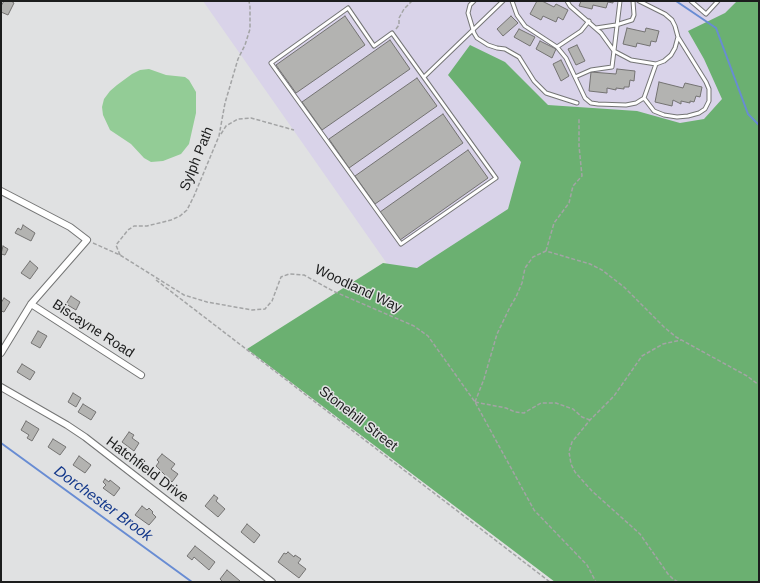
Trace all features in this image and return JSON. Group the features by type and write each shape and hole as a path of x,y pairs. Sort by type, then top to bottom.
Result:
{"street":[{"path":"1,191 70,227 87,240 31,304 1,353"},
{"name":"Biscayne Road","path":"31,304 141,375"},
{"name":"Hatchfield Drive","path":"1,387 67,425 89,440 272,582"}],"lane":[{"path":"474,1 470,5 468,13 477,38 482,42 497,48 505,49 519,57 534,81 546,94 577,102"},
{"path":"424,77 503,1"},
{"path":"512,1 517,15 524,26 557,47 566,58 582,93 585,98 591,102 612,106 636,103 644,98 656,64"},
{"path":"567,1 570,6 602,33 614,51 632,60 656,64 664,61 671,55 678,37"},
{"path":"575,77 591,70 611,68 613,66 616,25 620,1"},
{"path":"596,28 616,25 632,20 634,15 634,1"},
{"path":"639,1 665,14 672,20 678,37 709,89 709,101 705,109 699,113 688,116 664,115 654,111 644,98"},
{"path":"691,1 706,14 718,1"},
{"path":"348,8 374,46 392,33 424,77 496,178 401,244 271,63 348,8"},
{"path":"557,47 581,31 588,21"}],"path":[{"name":"Sylph Path","path":"120,255 116,245 128,230 134,226 146,226 171,220 180,216 187,210 219,136 225,103 238,59 245,45 250,29 249,1"},
{"path":"392,33 399,25 404,9 412,1"},
{"path":"219,136 226,126 238,119 251,118 294,130"},
{"path":"546,251 554,223 569,203 573,186 582,176 579,146 579,118"},
{"path":"87,240 120,255 151,275"},
{"path":"475,402 484,380 497,334 522,283 525,268 533,257 546,251 590,264 602,270 624,287 664,327 681,340 747,376 759,385"},
{"name":"Woodland Way","path":"151,275 184,295 207,302 252,310 265,309 272,301 281,276 289,274 304,275 333,291 414,326 428,336 475,402"},
{"name":"Stonehill Street","path":"151,275 550,582"},
{"path":"678,582 668,574 640,534 592,491 575,472 571,464 569,452 572,442 590,420 614,396 642,356 663,344 681,340"},
{"path":"475,402 524,413 541,403 556,403 573,410 582,417 590,420"},
{"path":"475,402 534,510 587,565 596,582"}],"shaded area":[{"path":"203,1 759,1 759,582 610,582"}],"green space":[{"path":"737,1 759,1 759,582 555,582 247,349 383,263 417,268 508,209 521,162 448,75 470,45 505,62 548,105 637,111 680,123 704,119 722,99 704,59 688,31 725,13"},
{"path":"149,69 166,75 185,77 189,80 196,92 196,113 189,144 181,154 163,161 151,162 144,158 131,144 110,130 103,115 102,107 104,99 110,91 132,74 140,70"}],"building":[{"path":"4,1 11,1 14,3 8,15 1,12 1,6"},
{"path":"537,1 542,1 554,7 556,4 568,10 563,20 558,17 556,22 543,16 541,20 530,14"},
{"path":"581,1 613,1 613,3 608,2 606,8 593,5 592,9 579,6"},
{"path":"345,16 365,45 296,93 276,65"},
{"path":"511,16 518,23 503,36 497,29"},
{"path":"627,28 645,32 646,28 659,31 656,42 651,41 650,46 637,43 636,47 623,44"},
{"path":"519,29 535,37 530,46 514,37"},
{"path":"390,40 410,69 322,130 302,102"},
{"path":"540,41 556,49 552,58 536,49"},
{"path":"577,45 585,61 576,65 568,49"},
{"path":"561,60 569,76 561,81 553,64"},
{"path":"617,69 635,71 634,81 630,80 629,87 624,87 624,89 616,88 616,90 607,88 607,93 589,91 591,72 616,74"},
{"path":"417,78 437,106 349,168 329,139"},
{"path":"659,82 683,88 685,83 702,87 700,97 696,96 694,102 690,101 690,103 681,101 681,104 673,100 672,106 655,102"},
{"path":"443,114 463,143 375,204 355,176"},
{"path":"468,150 488,178 400,240 380,212"},
{"path":"23,225 35,233 31,241 15,233 18,228 21,230"},
{"path":"3,246 8,249 5,255 1,254"},
{"path":"30,261 38,268 30,279 21,273"},
{"path":"71,296 80,302 76,310 66,304"},
{"path":"4,298 10,302 4,312 1,311 1,303"},
{"path":"38,331 47,336 40,348 31,343"},
{"path":"22,364 35,372 30,380 17,372"},
{"path":"73,393 81,398 76,407 68,402"},
{"path":"83,404 96,412 91,420 78,412"},
{"path":"26,421 39,429 32,441 27,438 29,435 21,430"},
{"path":"129,432 134,435 132,438 139,443 134,451 122,442"},
{"path":"53,439 66,447 60,455 48,447"},
{"path":"162,454 175,464 171,469 178,474 172,482 156,466 159,462 157,460"},
{"path":"79,456 91,465 85,473 73,465"},
{"path":"105,479 109,482 110,480 120,488 114,496 103,488 106,485 103,482"},
{"path":"214,495 218,498 216,501 225,509 218,517 205,506"},
{"path":"142,506 147,510 149,508 156,517 149,525 135,515"},
{"path":"247,524 260,535 254,543 241,532"},
{"path":"195,546 215,562 209,570 194,557 192,560 187,556"},
{"path":"288,552 294,557 295,555 301,559 298,563 306,569 299,578 278,562 284,553 286,554"},
{"path":"227,570 240,582 223,582 220,579"}],"waterway":[{"path":"676,1 716,28 748,114 759,125"},
{"name":"Dorchester Brook","path":"1,443 192,582"}]}
